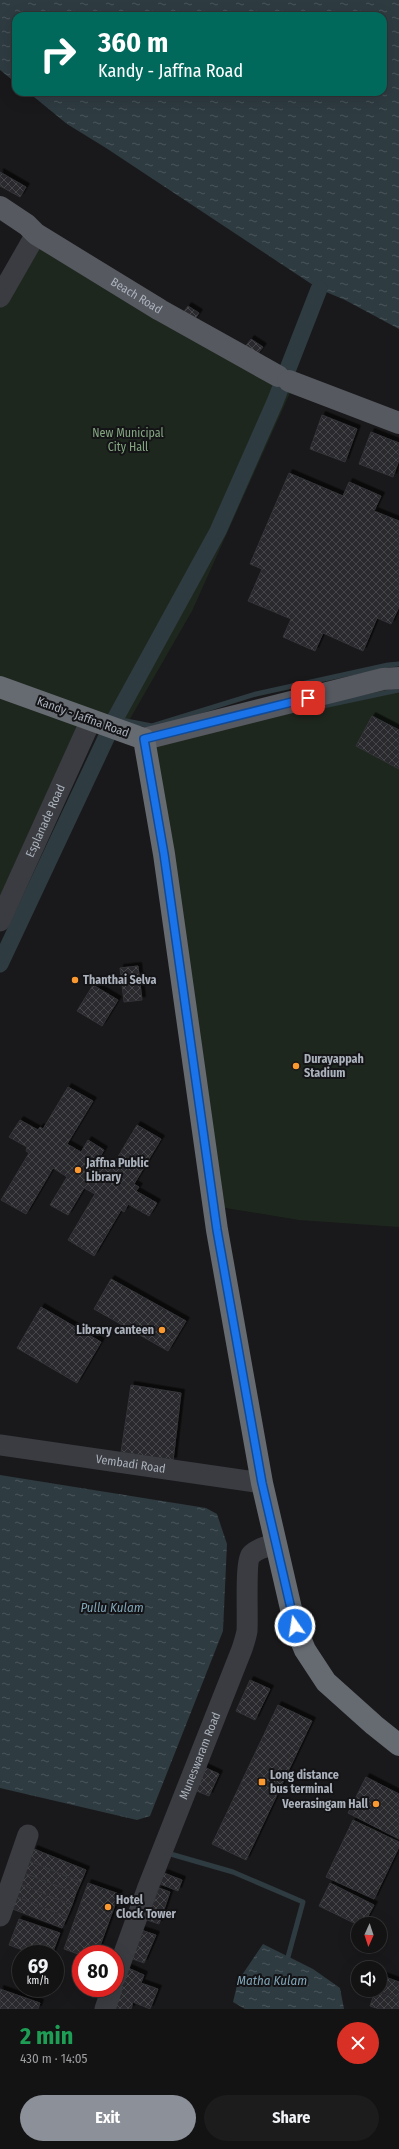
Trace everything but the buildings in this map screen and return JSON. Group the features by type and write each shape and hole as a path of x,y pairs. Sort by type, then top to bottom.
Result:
{"highway":[{"name":"Kandy - Jaffna Road","path":"0,686 144,739"},
{"path":"144,739 158,818 217,1230 262,1483 295,1626 305,1650 326,1682 338,1694 399,1745"}],"main road":[{"name":"Beach Road","path":"0,207 27,225 36,234 160,310 283,379 399,424"},
{"name":"Kandy - Jaffna Road","path":"144,739 382,679 399,678"}],"street":[{"path":"0,297 36,234"},
{"name":"Esplanade Road","path":"0,922 92,720"},
{"name":"Vembadi Road","path":"0,1445 262,1483"},
{"name":"Muneswaram Road","path":"124,1953 148,1887 242,1649 247,1627 248,1563 251,1555 258,1549 276,1544"},
{"path":"0,1916 28,1835"},
{"path":"105,2009 109,1997"}],"green space":[{"name":"New Municipal City Hall","path":"36,234 294,384 192,611 123,731 92,720 0,921 0,297"},
{"name":"Durayappah Stadium","path":"399,678 399,1227 299,1220 214,1206 144,739"}],"water":[{"path":"0,0 399,0 399,329 345,300 319,289 106,148 67,124 33,96 387,96 387,12 12,12 12,80 0,70"},
{"name":"Pullu Kulam","path":"0,1475 206,1508 217,1514 227,1544 223,1631 150,1816 137,1820 0,1788"},
{"name":"Matha Kulam","path":"263,1944 313,1969 340,1988 344,2009 245,2009 233,2002 238,1981"}],"waterway":[{"path":"0,964 115,719 218,531 275,402 319,289"},
{"path":"121,720 152,726 256,694 388,665 399,664"},
{"path":"304,710 399,690"},
{"path":"167,1853 233,1872 303,1902 288,1957"}],"place":[{"name":"Thanthai Selva","path":"75,980"},
{"name":"Durayappah Stadium","path":"296,1066"},
{"name":"Jaffna Public Library","path":"78,1170"},
{"name":"Library canteen","path":"162,1330"},
{"name":"Long distance bus terminal","path":"262,1782"},
{"name":"Veerasingam Hall","path":"376,1804"},
{"name":"Hotel Clock Tower","path":"108,1907"}],"route":[{"path":"295,1626 262,1483 244,1371 217,1230 164,854 144,739 218,719 308,698"}]}
